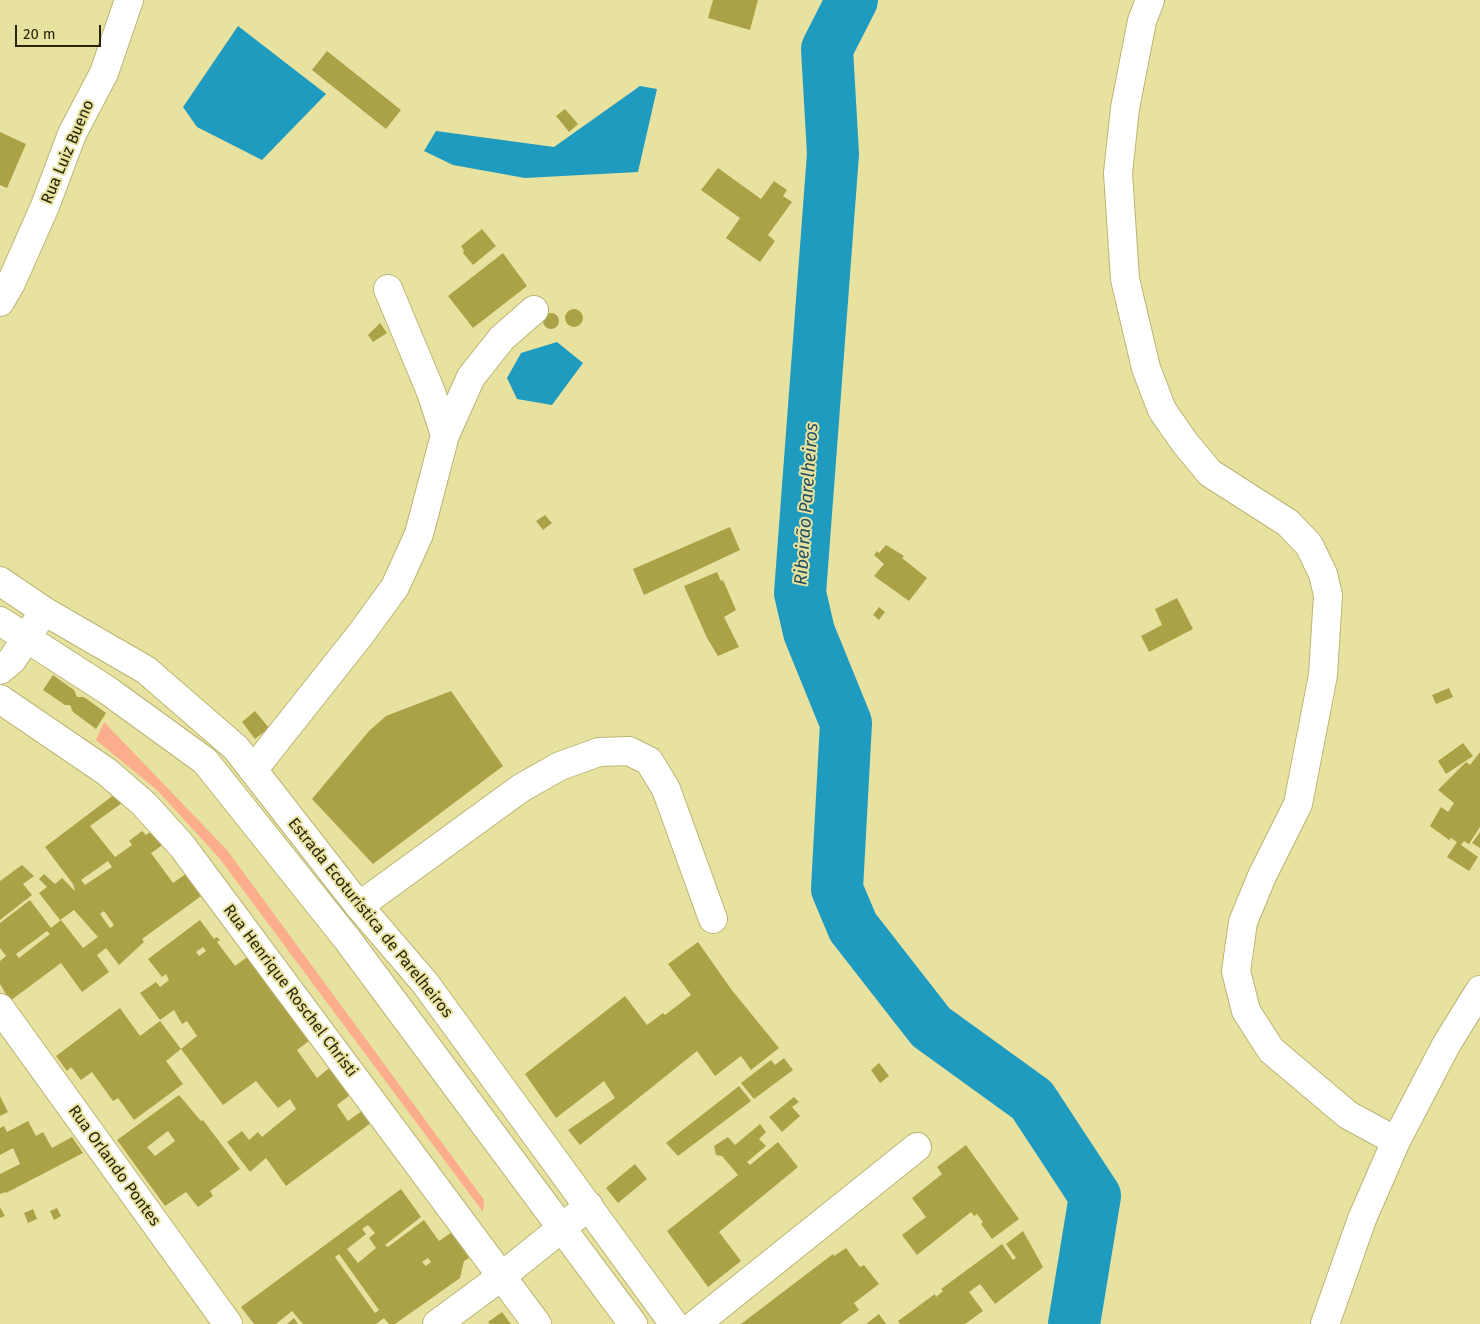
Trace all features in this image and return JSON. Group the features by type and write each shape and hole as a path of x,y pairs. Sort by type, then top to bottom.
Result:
{"street":[{"name":"Rua Luiz Bueno","path":"0,302 11,283 45,206 72,134 104,73 130,0"},
{"path":"1145,7 1124,108 1118,173 1125,279 1146,368 1162,410 1184,443 1210,473 1288,523 1309,545 1324,574 1328,595 1323,675 1298,804 1262,876 1242,922 1236,971 1246,1011 1270,1050 1348,1115 1396,1141"},
{"path":"388,289 431,392 445,435"},
{"path":"253,770 360,635 395,587 419,534 445,435 471,378 502,338 534,310"},
{"name":"Estrada Ecoturistica de Parelheiros","path":"0,581 44,610 146,670 236,748 359,906 425,982 674,1324"},
{"path":"0,670 12,660 44,610"},
{"name":"Estrada Ecoturistica de Parelheiros","path":"0,620 107,690 205,761 347,939 633,1324"},
{"name":"Rua Henrique Roschel Christi","path":"0,699 107,772 144,804 182,846 538,1324"},
{"path":"359,906 520,788 560,766 599,752 629,751 648,761 666,789 713,919"},
{"path":"1325,1324 1362,1219 1396,1141 1446,1045 1480,990"},
{"name":"Rua Orlando Pontes","path":"0,1008 228,1324"},
{"path":"696,1324 917,1147"},
{"path":"437,1324 502,1276 589,1206"}],"shaded area":[{"path":"104,722 227,850 484,1200 483,1212 220,859 157,790 96,740"}],"water":[{"path":"238,26 326,94 262,160 197,127 183,107"},
{"path":"640,86 657,89 638,172 525,178 453,165 424,151 436,131 554,147"},
{"path":"557,342 583,363 552,405 517,399 507,378 521,353"}],"building":[{"path":"713,0 758,0 750,30 708,18"},
{"path":"327,51 401,110 386,129 312,70"},
{"path":"565,109 578,124 569,132 556,116"},
{"path":"0,132 26,144 7,188 0,185"},
{"path":"718,168 761,199 774,181 787,190 783,196 792,202 768,235 775,241 760,262 726,238 740,218 701,190"},
{"path":"482,229 496,246 473,265 463,253 464,251 461,246"},
{"path":"503,253 527,286 473,328 448,296"},
{"path":"574,309 580,312 583,318 580,324 574,327 568,324 565,318 568,312"},
{"path":"551,313 557,315 559,321 557,327 551,329 545,327 543,321 545,315"},
{"path":"380,323 387,333 373,342 368,335"},
{"path":"545,515 552,523 543,530 536,521"},
{"path":"730,527 740,550 644,595 633,569"},
{"path":"886,545 904,556 902,558 927,578 909,601 874,576 884,564 874,555 877,551 879,553"},
{"path":"717,572 721,581 723,580 736,610 724,617 739,647 718,656 707,638 684,586"},
{"path":"1177,598 1193,629 1149,652 1141,636 1162,625 1155,609"},
{"path":"879,607 885,612 879,620 873,615"},
{"path":"53,675 74,690 77,697 84,697 106,713 96,729 73,712 70,705 65,705 43,690"},
{"path":"1449,688 1453,697 1436,704 1432,695"},
{"path":"451,691 503,766 373,864 312,799 369,731 386,716"},
{"path":"255,711 269,728 255,739 242,722"},
{"path":"1463,743 1473,756 1446,774 1438,761"},
{"path":"1480,752 1480,827 1469,844 1464,841 1461,845 1478,857 1469,871 1447,857 1457,842 1451,838 1449,840 1430,826 1441,807 1448,812 1454,803 1438,790 1466,762 1470,765"},
{"path":"115,794 122,803 90,826 115,857 132,845 129,841 142,831 146,835 153,830 164,844 151,853 173,883 187,873 204,894 142,939 144,942 119,965 106,948 97,955 109,972 82,992 61,963 10,1001 0,984 0,961 6,956 0,948 0,923 30,900 51,928 61,920 83,948 98,937 74,910 60,920 39,893 47,887 39,879 44,874 55,884 62,878 75,891 73,884 45,847","holes":["108,861 112,867 85,885 81,880","104,911 114,925 110,928 100,914","47,931 50,934 19,958 16,954"]},
{"path":"1480,832 1480,848 1472,843"},
{"path":"22,865 34,876 23,884 32,895 0,920 0,881"},
{"path":"200,920 214,939 217,937 220,940 217,942 235,966 250,955 313,1038 297,1050 317,1078 333,1065 354,1092 337,1105 348,1121 366,1108 375,1120 286,1186 266,1158 250,1172 227,1142 242,1131 249,1140 258,1132 262,1137 296,1109 290,1099 278,1108 256,1081 223,1105 181,1049 197,1036 187,1021 182,1024 174,1010 160,1020 140,993 156,982 160,987 169,980 166,974 162,977 148,959","holes":["203,947 206,951 199,956 196,952"]},
{"path":"698,942 731,989 779,1048 751,1070 741,1056 715,1076 697,1051 580,1145 568,1130 615,1098 604,1081 556,1118 525,1074 625,996 647,1025 663,1013 665,1015 691,995 668,964"},
{"path":"120,1008 140,1036 160,1021 181,1049 166,1061 183,1084 134,1120 118,1098 113,1101 92,1072 81,1080 71,1067 67,1071 56,1056"},
{"path":"784,1058 793,1070 754,1099 741,1083 771,1060 775,1065"},
{"path":"879,1063 889,1076 880,1083 871,1070"},
{"path":"739,1086 751,1101 678,1156 666,1143"},
{"path":"179,1095 201,1121 203,1120 240,1169 210,1191 213,1196 198,1207 186,1192 165,1206 117,1140","holes":["168,1131 175,1141 155,1156 147,1147"]},
{"path":"0,1096 8,1112 0,1116"},
{"path":"794,1097 799,1102 792,1107 800,1116 782,1132 769,1117"},
{"path":"28,1121 36,1136 43,1132 52,1148 72,1137 83,1153 6,1193 0,1194 0,1174 20,1164 13,1148 0,1155 0,1128 4,1126 7,1132"},
{"path":"760,1124 766,1132 759,1139 766,1146 747,1162 750,1165 778,1142 798,1167 719,1232 741,1261 708,1287 667,1231 738,1175 722,1156 716,1155 714,1146 728,1137 735,1145"},
{"path":"966,1145 1019,1219 992,1239 981,1224 983,1222 977,1214 974,1216 971,1212 917,1255 902,1235 926,1217 912,1198 942,1174 937,1167"},
{"path":"635,1164 647,1179 618,1203 606,1188"},
{"path":"401,1189 421,1217 385,1245 388,1247 424,1220 439,1241 452,1232 469,1258 464,1261 460,1278 395,1324 389,1324 384,1318 376,1324 303,1324 292,1311 276,1324 254,1324 241,1307","holes":["368,1225 375,1233 369,1238 376,1248 358,1263 347,1249 366,1234 362,1229","339,1254 379,1310 375,1313 335,1257","428,1258 431,1262 426,1266 422,1262"]},
{"path":"0,1207 5,1216 0,1218"},
{"path":"57,1208 61,1216 54,1220 50,1211"},
{"path":"33,1209 37,1219 28,1223 24,1213"},
{"path":"1023,1231 1043,1267 995,1304 980,1284 969,1292 983,1311 965,1324 900,1324 898,1321 935,1294 936,1297 943,1291 941,1289 1002,1244 1013,1260 1016,1258 1006,1244"},
{"path":"846,1248 860,1267 864,1265 879,1284 854,1303 859,1310 840,1324 741,1324 833,1254 834,1256"},
{"path":"502,1312 511,1324 490,1324 488,1322"},
{"path":"879,1314 886,1324 866,1324"},
{"path":"294,1318 298,1324 287,1324"}],"waterway":[{"name":"Ribeirão Parelheiros","path":"852,0 827,49 833,154 800,593 809,632 846,723 837,889 853,927 931,1027 1032,1100 1095,1196 1074,1324"}]}
